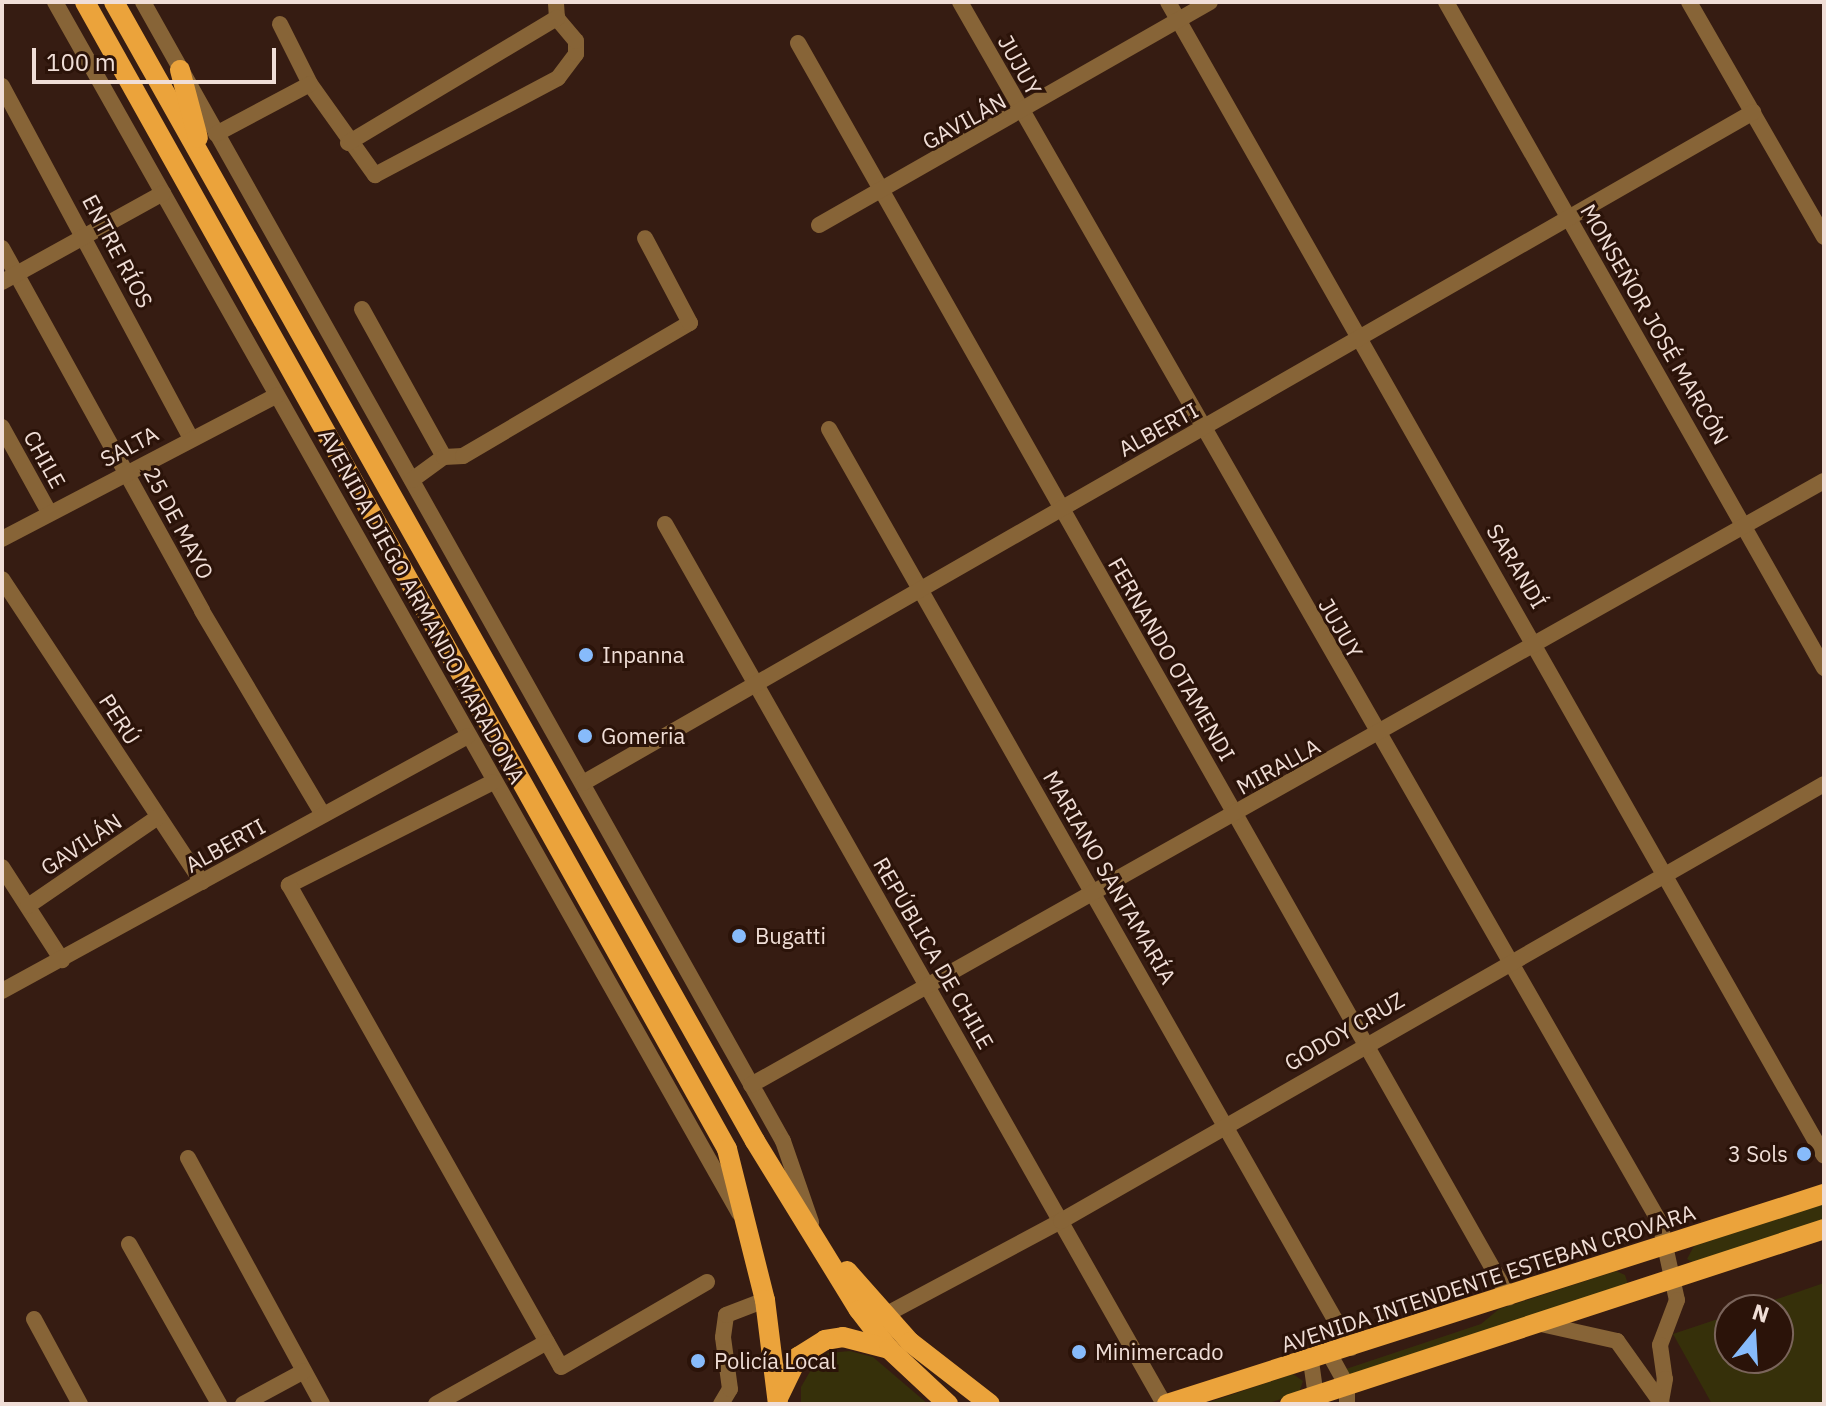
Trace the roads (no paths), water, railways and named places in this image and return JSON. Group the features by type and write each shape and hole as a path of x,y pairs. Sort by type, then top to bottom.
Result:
{"main road":[{"name":"AVENIDA DIEGO ARMANDO MARADONA","path":"85,2 727,1149 765,1300 778,1401"},
{"name":"AVENIDA DIEGO ARMANDO MARADONA","path":"114,2 755,1141 816,1234 859,1310 889,1349 948,1404"},
{"path":"180,70 210,176"},
{"name":"AVENIDA INTENDENTE ESTEBAN CROVARA","path":"1166,1404 1321,1358 1824,1194"},
{"path":"1290,1404 1347,1395 1540,1323 1824,1229"},
{"path":"816,1234 920,1351 990,1404"},
{"path":"778,1401 798,1357 825,1340 857,1339 889,1349"}],"street":[{"name":"AVENIDA DIEGO ARMANDO MARADONA","path":"55,2 750,1232"},
{"name":"AVENIDA DIEGO ARMANDO MARADONA","path":"143,2 783,1141 816,1234"},
{"name":"JUJUY","path":"960,2 1377,737 1510,961 1669,1245 1675,1279 1674,1318 1660,1345 1665,1379 1661,1403"},
{"name":"SARANDÍ","path":"1168,2 1359,341 1539,646 1824,1156"},
{"name":"GAVILÁN","path":"819,225 1022,114 1210,2"},
{"name":"MONSEÑOR JOSÉ MARCÓN","path":"1446,2 1824,668"},
{"path":"1689,2 1823,233"},
{"path":"280,24 310,84 348,143 369,172 383,174 558,78 576,54 576,41 557,10 348,143"},
{"name":"FERNANDO OTAMENDI","path":"798,43 884,190 1059,508 1368,1042 1509,1297"},
{"path":"216,134 310,84"},
{"name":"ENTRE RÍOS","path":"2,86 86,234 191,438"},
{"name":"ALBERTI","path":"583,783 921,592 1059,508 1570,220 1753,112"},
{"path":"10,278 163,193"},
{"path":"412,480 444,457 463,456 690,323 645,238"},
{"name":"25 DE MAYO","path":"2,248 10,278 127,472 202,611 323,815"},
{"path":"362,309 444,457"},
{"name":"SALTA","path":"2,539 277,395"},
{"name":"CHILE","path":"2,427 49,512"},
{"name":"MARIANO SANTAMARÍA","path":"829,429 1227,1124 1351,1348"},
{"name":"MIRALLA","path":"751,1085 1095,896 1824,481"},
{"name":"REPÚBLICA DE CHILE","path":"665,524 1166,1404"},
{"name":"PERÚ","path":"2,579 202,882"},
{"name":"ALBERTI","path":"2,991 468,736"},
{"path":"493,782 289,885 561,1367 707,1282"},
{"name":"GODOY CRUZ","path":"885,1315 1061,1221 1368,1042 1824,784"},
{"name":"GAVILÁN","path":"28,906 158,817"},
{"path":"2,867 62,960"},
{"path":"188,1158 322,1404"},
{"path":"129,1244 219,1404"},
{"path":"721,1404 730,1389 723,1337 726,1315 765,1300"},
{"path":"34,1319 80,1404"},
{"path":"1540,1323 1617,1341 1661,1403"},
{"path":"436,1404 547,1342"},
{"path":"1321,1358 1347,1395"},
{"path":"1317,1400 1321,1358"},
{"path":"243,1404 304,1371"}],"place":[{"name":"Inpanna","path":"586,655"},
{"name":"Gomeria","path":"585,736"},
{"name":"Bugatti","path":"739,936"},
{"name":"3 Sols","path":"1804,1154"},
{"name":"Minimercado","path":"1079,1352"},
{"name":"Policía Local","path":"698,1361"}]}
